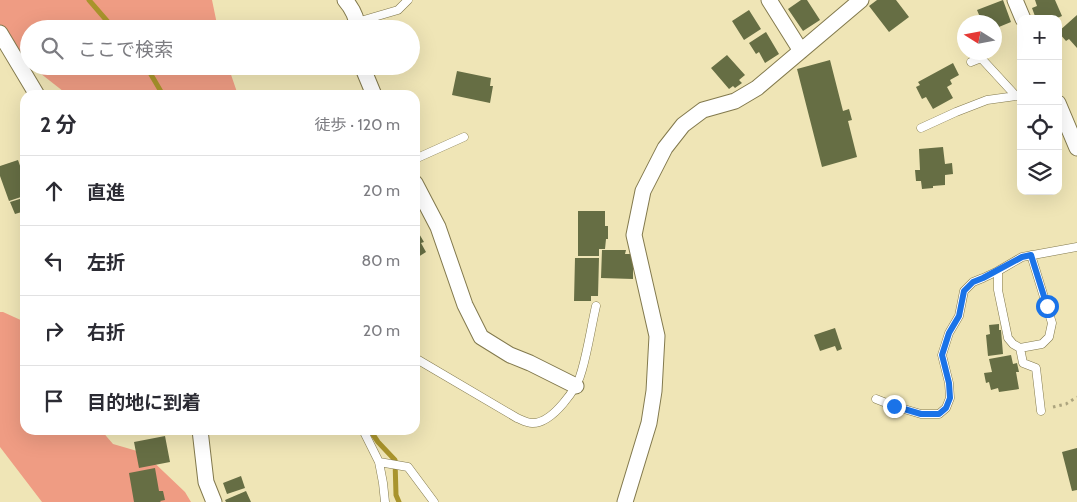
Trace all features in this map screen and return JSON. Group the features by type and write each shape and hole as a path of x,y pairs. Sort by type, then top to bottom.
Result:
{"street":[{"path":"345,0 349,4 355,20"},
{"path":"769,0 801,51"},
{"path":"625,502 649,423 654,391 657,345 657,336 634,235 643,191 665,148 684,125 703,110 735,101 756,88 861,0"},
{"path":"1015,0 1021,15"},
{"path":"0,33 20,67"},
{"path":"25,75 34,90"},
{"path":"366,75 372,90"},
{"path":"1059,105 1077,148"},
{"path":"420,193 438,227 465,305 481,337 510,355 576,386"},
{"path":"201,435 206,482 214,502"}],"lane":[{"path":"372,20 398,10 408,0"},
{"path":"971,62 982,58 1017,95"},
{"path":"921,128 987,100 1017,96"},
{"path":"420,157 464,136"},
{"path":"876,399 921,414 939,414 946,408 950,398 949,383 942,355 949,333 959,316 964,291 973,282 1022,257 1077,247"},
{"path":"998,270 998,290 1008,338 1020,348 1042,344 1049,337 1052,323 1031,255"},
{"path":"420,361 517,418 532,423 548,419 560,408 576,386 582,372 596,306"},
{"path":"1020,348 1023,363 1036,368 1041,410"},
{"path":"366,435 381,463 384,502"},
{"path":"381,463 408,467 434,502"}],"path":[{"path":"1041,410 1066,404 1077,397"}],"shaded area":[{"path":"0,0 212,0 216,20 20,20 20,57 0,41"},
{"path":"42,75 231,75 236,90 62,90"},
{"path":"0,312 3,312 20,320 20,435 105,435 113,444 144,453 185,492 191,502 42,502 0,447"}],"building":[{"path":"801,0 807,0 820,20 803,31 788,9"},
{"path":"877,0 896,0 909,17 889,32 869,6"},
{"path":"1003,0 1011,22 1002,26 1002,15 979,15 977,10"},
{"path":"1035,0 1055,0 1062,15 1035,15 1032,8 1037,6"},
{"path":"749,10 761,29 744,40 732,21"},
{"path":"1077,15 1077,48 1069,39 1066,41 1062,36 1062,28"},
{"path":"766,32 779,54 765,63 759,52 756,54 749,43"},
{"path":"727,55 745,75 739,80 742,83 735,88 733,86 729,89 711,68"},
{"path":"830,60 843,111 849,109 852,120 848,121 857,157 822,167 797,69"},
{"path":"953,63 959,75 950,80 952,84 947,87 953,98 933,109 926,97 922,99 916,87 920,85 918,82"},
{"path":"457,71 491,78 490,86 493,86 490,103 452,95"},
{"path":"943,147 945,164 952,163 953,174 945,175 945,185 922,189 921,181 916,181 915,170 920,170 919,149"},
{"path":"18,160 20,166 20,197 9,201 0,176 0,166"},
{"path":"20,199 20,212 15,214 10,202"},
{"path":"578,211 605,211 605,226 608,226 608,239 606,239 605,249 599,249 599,256 578,256"},
{"path":"420,235 424,242 421,243 426,252 420,256"},
{"path":"602,250 626,250 625,254 633,254 633,279 601,278"},
{"path":"575,258 599,258 598,296 591,296 591,301 574,301"},
{"path":"999,324 1003,354 988,356 986,335 990,334 989,325"},
{"path":"835,328 842,349 837,351 835,346 820,351 814,335"},
{"path":"1011,355 1013,364 1017,363 1019,372 1016,372 1019,389 999,392 998,388 991,390 989,382 986,383 984,373 992,372 989,359"},
{"path":"165,436 170,462 139,468 134,442"},
{"path":"1077,448 1077,490 1072,491 1062,452"},
{"path":"155,468 159,491 163,491 165,500 161,502 134,502 129,473"},
{"path":"241,476 245,488 227,494 223,483"},
{"path":"246,491 251,502 226,502 225,500"}],"waterway":[{"path":"89,0 106,20"},
{"path":"151,75 160,90"},
{"path":"373,435 395,460 396,495 399,502"}],"route":[{"path":"894,406 921,414 939,414 946,408 950,398 949,383 942,355 949,333 959,316 964,291 973,282 1022,257 1031,255 1047,306"}]}
